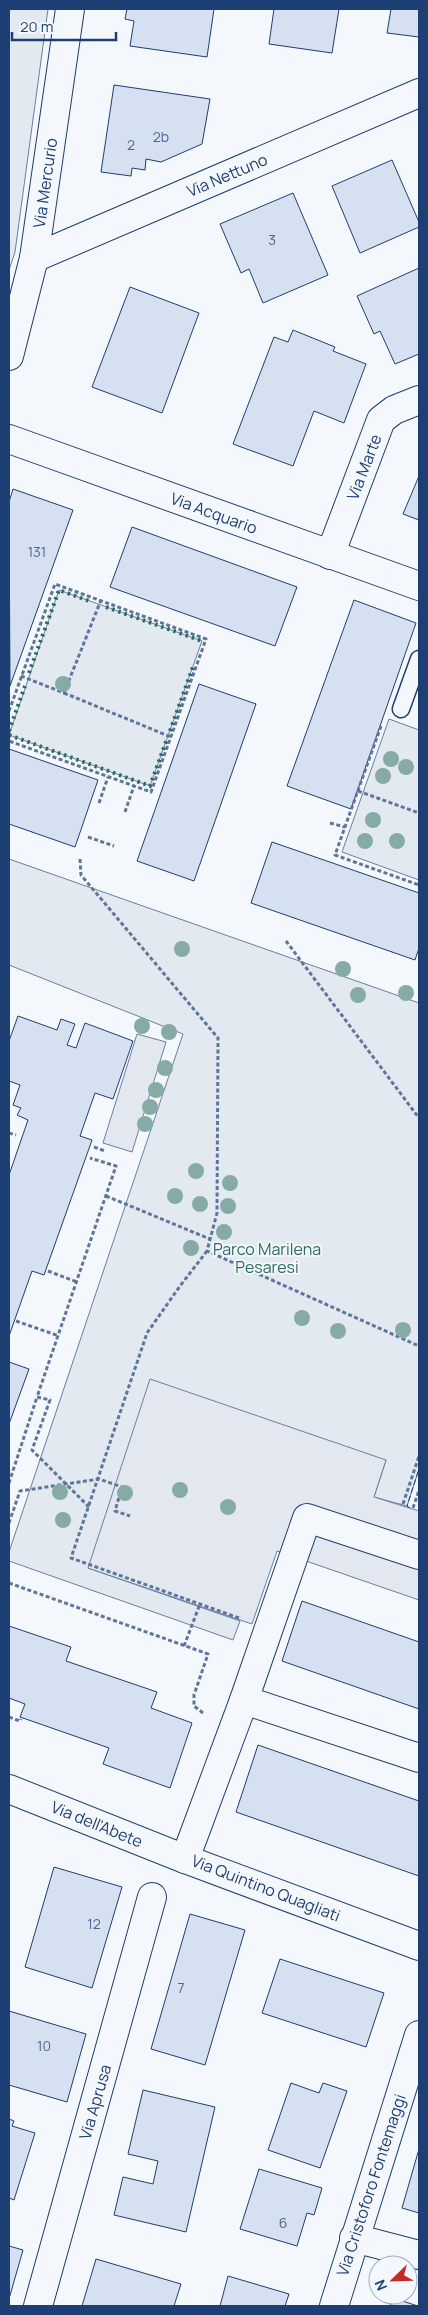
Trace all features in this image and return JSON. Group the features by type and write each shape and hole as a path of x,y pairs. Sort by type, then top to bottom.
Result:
{"street":[{"name":"Via Mercurio","path":"9,356 34,258 70,9"},
{"name":"Via Nettuno","path":"34,258 419,93"},
{"name":"Via Marte","path":"330,555 381,420 394,410 419,400"},
{"name":"Via Acquario","path":"9,439 419,586"},
{"name":"Via Quintino Quagliati","path":"419,1555 307,1518 244,1700 184,1859 419,1946"},
{"path":"244,1700 419,1758"},
{"name":"Via dell'Abete","path":"9,1790 184,1859"},
{"name":"Via Aprusa","path":"38,2306 152,1897"},
{"name":"Via Cristoforo Fontemaggi","path":"334,2306 419,2034"},
{"path":"354,2238 419,2255"}],"lane":[{"path":"401,709 419,658"}],"path":[{"path":"9,711 55,584 206,638 151,792 9,740"},
{"path":"64,693 101,600"},
{"path":"21,676 171,736"},
{"path":"401,709 389,705 335,855 419,885"},
{"path":"99,803 108,777"},
{"path":"125,812 134,786"},
{"path":"358,790 419,813"},
{"path":"330,823 345,828"},
{"path":"88,837 114,846"},
{"path":"80,859 81,875 218,1038 217,1213 207,1251 147,1333 71,1558 243,1620"},
{"path":"286,941 419,1118"},
{"path":"9,1133 16,1135"},
{"path":"94,1147 106,1151"},
{"path":"9,1482 116,1166 90,1158"},
{"path":"106,1196 210,1239"},
{"path":"207,1251 419,1346"},
{"path":"48,1271 77,1282"},
{"path":"16,1321 59,1336"},
{"path":"37,1397 50,1400 32,1450 89,1507"},
{"path":"404,1504 419,1456"},
{"path":"9,1523 20,1491 99,1479 122,1487 115,1511 130,1516"},
{"path":"413,1508 419,1490"},
{"path":"9,1583 208,1654 194,1695 194,1706 203,1713"},
{"path":"184,1646 200,1604"},
{"path":"9,1717 20,1721 21,1719"}],"green space":[{"path":"9,9 48,9 15,252 9,270"},
{"path":"59,590 202,641 150,786 9,735"},
{"path":"389,719 419,730 419,880 342,852"},
{"name":"Parco Marilena Pesaresi","path":"9,859 419,1003 419,1469 407,1506 374,1497 386,1460 88,1568 240,1621 233,1640 9,1561 9,1552 183,1034 9,965"}],"shaded area":[{"path":"137,1034 166,1042 132,1152 103,1143"},
{"path":"150,1379 386,1460 374,1497 419,1511 419,1600 277,1551 252,1624 88,1568"}],"building":[{"path":"127,9 214,9 207,57 130,46 134,21 125,19"},
{"path":"274,9 339,9 332,53 269,44"},
{"path":"391,9 419,9 419,37 387,33"},
{"path":"114,85 210,99 202,144 161,162 146,159 145,170 132,168 131,176 101,172"},
{"path":"392,160 419,222 419,227 360,253 332,186"},
{"path":"293,193 328,275 263,303 249,269 241,273 220,224"},
{"path":"419,268 419,354 395,364 380,331 374,334 357,296"},
{"path":"130,287 199,313 162,413 92,387"},
{"path":"293,330 335,347 333,351 366,364 344,423 314,411 293,466 233,444 274,337 288,342"},
{"path":"419,476 419,520 403,514"},
{"path":"13,489 73,510 10,686 9,502"},
{"path":"132,527 297,587 275,646 110,587"},
{"path":"354,600 416,623 351,809 287,786"},
{"path":"199,684 256,704 194,881 137,861"},
{"path":"9,749 98,780 75,847 9,824"},
{"path":"272,842 419,893 419,948 415,960 251,903"},
{"path":"18,1016 57,1030 61,1019 75,1024 67,1045 76,1048 85,1023 133,1041 113,1099 95,1093 80,1136 92,1140 44,1275 32,1271 9,1336 9,1175 28,1120 17,1115 21,1108 13,1105 20,1085 9,1081 9,1041"},
{"path":"9,1362 29,1369 9,1424"},
{"path":"302,1601 419,1642 419,1709 282,1661"},
{"path":"9,1626 71,1647 66,1661 157,1692 151,1708 192,1723 170,1788 103,1764 109,1748 20,1717 25,1704 9,1698"},
{"path":"258,1745 419,1801 419,1876 236,1812"},
{"path":"54,1867 122,1887 92,1988 25,1967"},
{"path":"190,1914 245,1930 205,2065 151,2049"},
{"path":"280,1959 384,1993 366,2047 262,2013"},
{"path":"9,2011 86,2034 67,2102 9,2085"},
{"path":"291,2083 319,2093 323,2083 347,2091 320,2168 268,2150"},
{"path":"143,2090 215,2107 186,2232 114,2215 123,2177 153,2184 158,2161 128,2154"},
{"path":"9,2119 14,2121 12,2126 35,2133 14,2200 9,2198"},
{"path":"419,2149 419,2213 402,2208"},
{"path":"259,2169 322,2188 314,2215 307,2213 297,2246 240,2229"},
{"path":"9,2246 23,2250 9,2299"},
{"path":"96,2259 181,2284 174,2306 82,2306"},
{"path":"228,2276 289,2294 285,2306 220,2306"},
{"path":"415,2305 418,2306 390,2306"}],"hedge":[{"path":"29,673 59,590 92,602"},
{"path":"106,607 202,641"},
{"path":"170,731 194,664"},
{"path":"9,731 25,686"},
{"path":"9,735 150,786 167,739"}],"fence":[{"path":"410,1508 407,1506 419,1469"}]}
